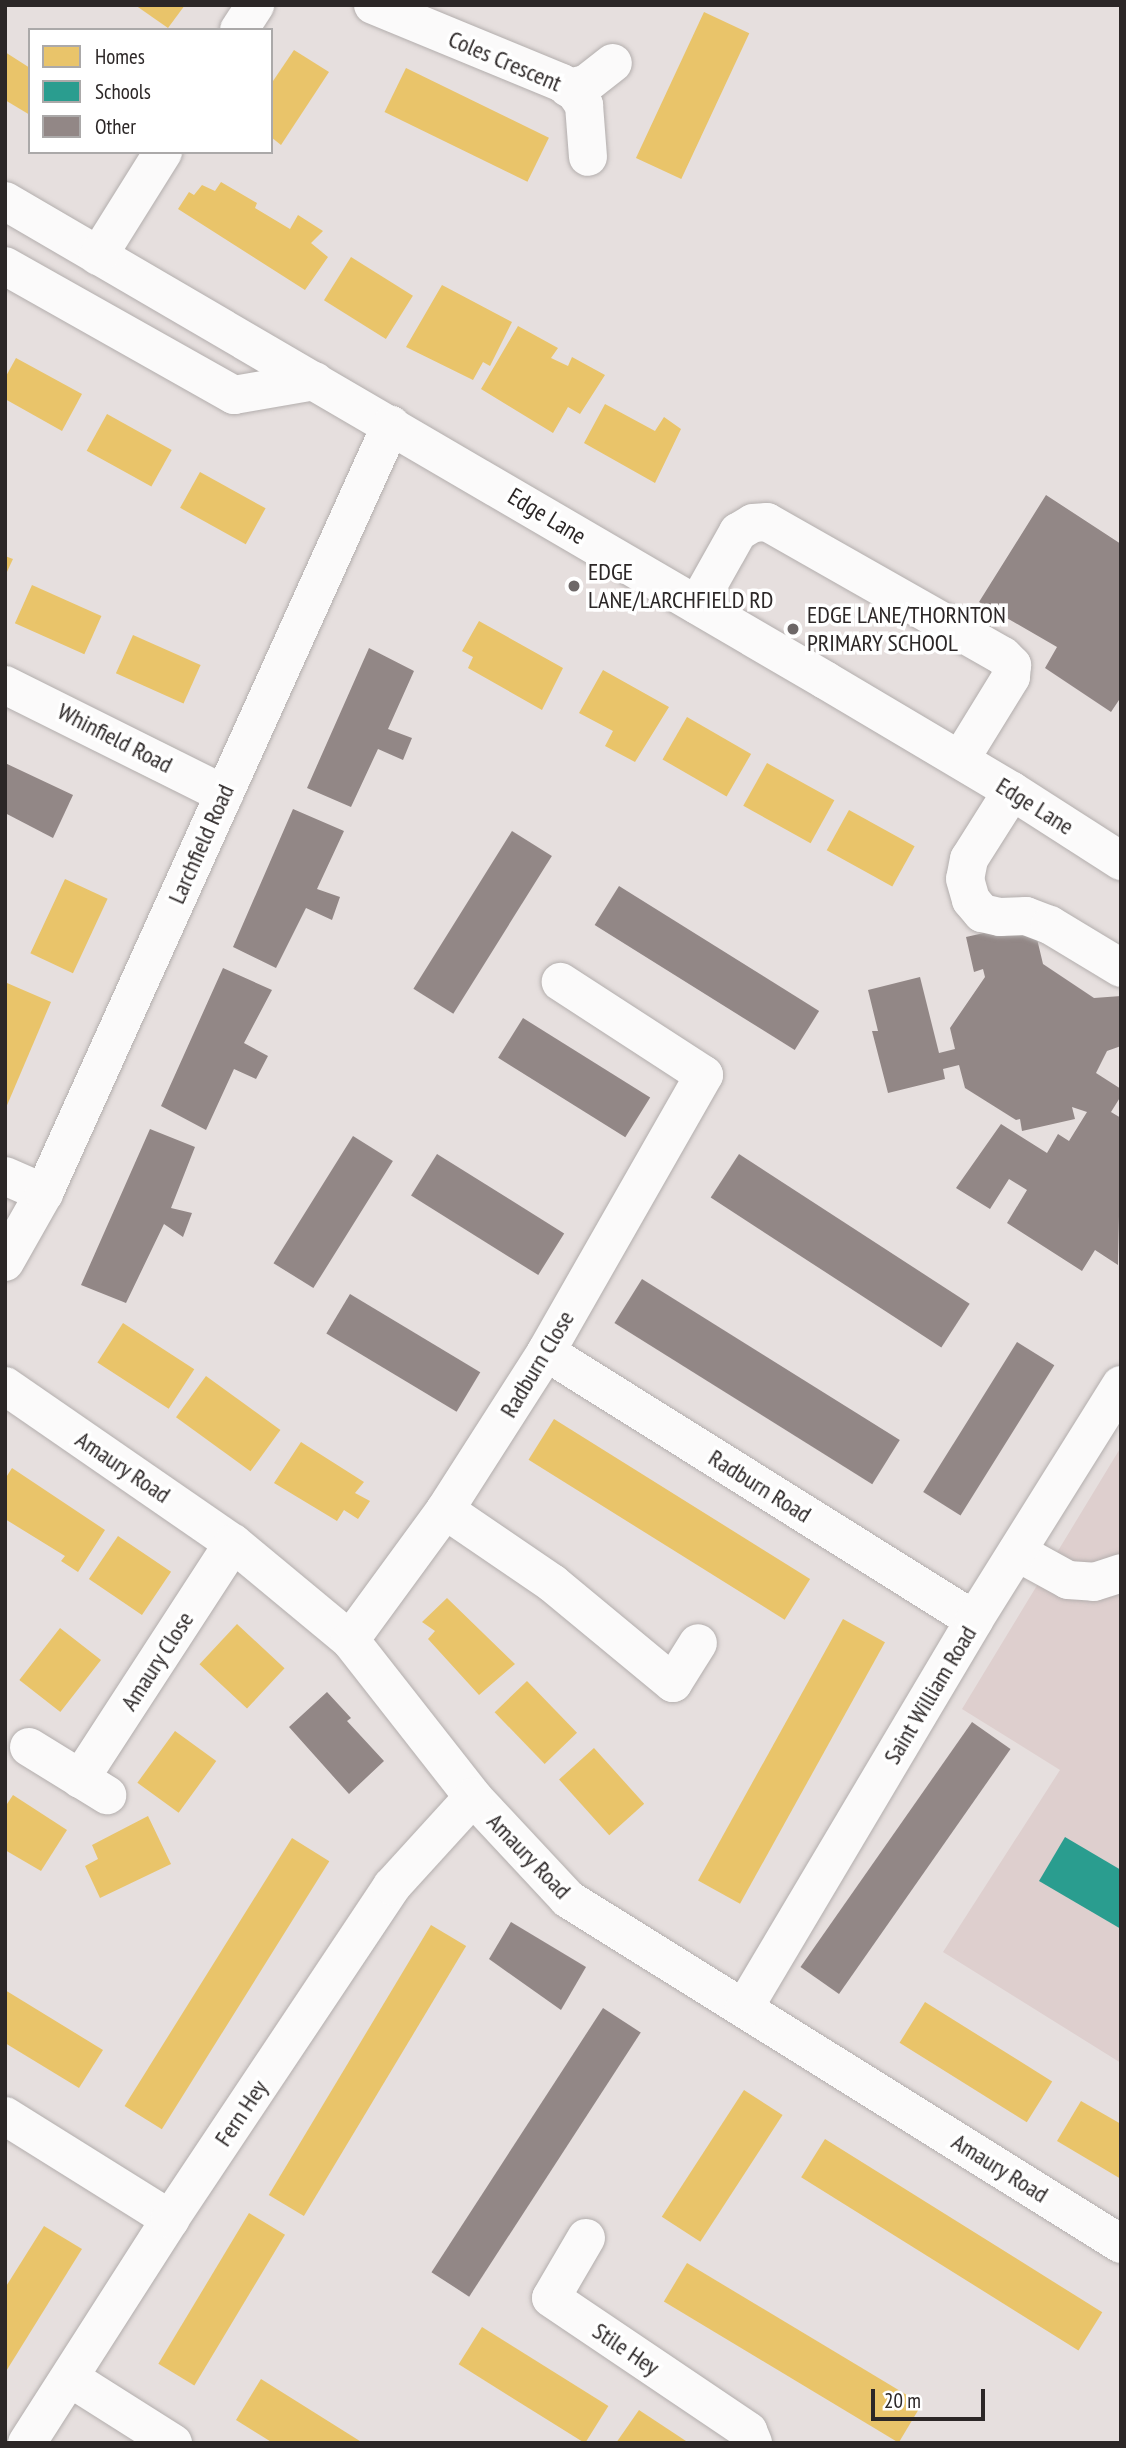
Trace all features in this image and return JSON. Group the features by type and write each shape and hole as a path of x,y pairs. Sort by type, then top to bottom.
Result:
{"street":[{"path":"241,28 255,5"},
{"name":"Coles Crescent","path":"373,5 568,88 584,105 588,157"},
{"path":"568,88 586,84 614,63"},
{"path":"97,256 162,154"},
{"name":"Edge Lane","path":"5,201 960,760 1121,861"},
{"path":"5,266 234,395 315,381"},
{"name":"Larchfield Road","path":"5,1262 44,1193 391,425"},
{"path":"697,605 738,532 753,523 767,522 1003,656 1012,666 1011,677 960,760"},
{"name":"Whinfield Road","path":"5,685 224,794"},
{"path":"1012,791 969,859 965,879 971,900 982,913 1000,917 1026,916 1050,925 1121,968"},
{"name":"Radburn Close","path":"350,1640 445,1510 546,1352 704,1075 561,982"},
{"path":"5,1176 44,1193"},
{"name":"Radburn Road","path":"546,1352 974,1620"},
{"name":"Saint William Road","path":"744,2008 974,1620 1121,1385"},
{"name":"Amaury Road","path":"5,1386 233,1543 350,1640 473,1797 568,1899 1121,2244"},
{"path":"445,1510 552,1583 673,1683 698,1643"},
{"name":"Amaury Close","path":"29,1747 94,1787 233,1543"},
{"path":"1017,1552 1068,1580 1094,1582 1121,1573"},
{"name":"Fern Hey","path":"27,2443 170,2219 392,1886 473,1797"},
{"path":"5,2116 170,2219"},
{"name":"Stile Hey","path":"586,2238 551,2298 748,2431 753,2443"},
{"path":"70,2378 173,2443"}],"shaded area":[{"path":"1121,1447 1121,2063 943,1952 1060,1770 962,1709"}],"building: Homes":[{"path":"135,5 185,5 168,28"},
{"path":"704,12 749,33 681,179 636,158"},
{"path":"294,50 329,72 281,145 273,139 273,81"},
{"path":"5,52 28,67 28,114 5,100"},
{"path":"406,68 549,138 527,182 385,112"},
{"path":"221,182 257,203 255,208 290,229 298,215 323,231 311,243 328,257 305,290 178,209 189,192 194,195 202,185 215,191"},
{"path":"351,257 413,296 386,339 324,300"},
{"path":"442,285 512,322 490,366 483,362 473,380 406,347"},
{"path":"518,326 558,348 551,358 568,366 572,357 605,375 580,414 568,407 553,433 481,389"},
{"path":"16,358 82,394 62,431 5,399 5,378"},
{"path":"605,404 655,431 664,417 681,429 655,483 584,443"},
{"path":"107,414 172,450 151,487 87,451"},
{"path":"200,472 266,508 246,544 180,508"},
{"path":"5,556 13,559 5,576"},
{"path":"32,585 101,616 84,654 15,623"},
{"path":"479,621 563,668 542,710 468,668 473,657 462,651"},
{"path":"133,635 201,665 184,703 116,673"},
{"path":"603,670 669,707 635,762 605,746 613,731 579,713"},
{"path":"687,717 751,754 727,796 662,759"},
{"path":"767,763 834,800 811,843 743,806"},
{"path":"849,810 915,846 892,887 827,850"},
{"path":"65,879 108,899 73,973 30,953"},
{"path":"7,983 51,1002 5,1110 5,989"},
{"path":"123,1323 194,1369 169,1409 97,1362"},
{"path":"206,1376 280,1430 250,1471 176,1417"},
{"path":"554,1419 810,1579 785,1620 529,1460"},
{"path":"301,1442 364,1482 355,1493 370,1501 358,1519 344,1510 337,1521 274,1483"},
{"path":"12,1468 105,1530 78,1572 61,1561 65,1556 5,1519 5,1479"},
{"path":"118,1536 171,1572 142,1615 89,1579"},
{"path":"447,1598 515,1664 479,1695 428,1639 435,1631 422,1622"},
{"path":"843,1619 885,1642 740,1904 698,1881"},
{"path":"237,1624 285,1668 247,1709 199,1664"},
{"path":"60,1628 101,1660 60,1712 19,1680"},
{"path":"527,1681 577,1733 545,1764 495,1712"},
{"path":"175,1731 216,1761 179,1813 137,1783"},
{"path":"594,1748 644,1804 609,1835 559,1779"},
{"path":"13,1795 67,1830 41,1871 5,1850 5,1807"},
{"path":"148,1816 171,1864 100,1898 85,1866 98,1859 92,1845"},
{"path":"292,1838 329,1861 162,2129 125,2106"},
{"path":"431,1925 466,1946 304,2216 269,2195"},
{"path":"5,1990 103,2050 79,2088 5,2043"},
{"path":"925,2002 1052,2081 1027,2122 900,2043"},
{"path":"744,2090 783,2115 700,2242 662,2217"},
{"path":"1081,2101 1121,2124 1121,2179 1057,2141"},
{"path":"825,2139 1102,2312 1078,2350 801,2177"},
{"path":"249,2213 285,2235 194,2385 158,2364"},
{"path":"44,2226 82,2249 5,2373 5,2288"},
{"path":"687,2263 922,2404 899,2443 664,2302"},
{"path":"482,2327 608,2406 585,2443 459,2364"},
{"path":"261,2379 363,2443 273,2443 236,2420"},
{"path":"639,2410 689,2443 616,2443"}],"building: Schools":[{"path":"1065,1837 1121,1870 1121,1929 1039,1881"}],"building: Other":[{"path":"1046,495 1121,544 1121,697 1111,712 1045,668 1057,647 979,602"},
{"path":"369,648 414,671 388,729 412,738 403,760 378,749 351,807 307,788"},
{"path":"5,763 73,795 53,838 5,813"},
{"path":"293,809 344,831 317,889 340,897 332,920 306,908 276,968 233,947"},
{"path":"512,831 552,856 453,1014 413,989"},
{"path":"619,886 819,1011 795,1050 595,925"},
{"path":"1033,922 1043,964 1094,998 1121,996 1121,1046 1107,1051 1096,1073 1121,1089 1121,1096 1111,1112 1121,1118 1118,1265 1095,1250 1082,1271 1007,1223 1027,1190 1009,1179 990,1209 956,1188 1001,1124 1047,1153 1058,1134 1069,1141 1087,1112 1072,1107 1075,1119 1022,1131 1020,1119 1016,1120 965,1088 959,1065 943,1069 945,1079 888,1093 872,1031 878,1031 868,990 920,977 939,1053 955,1049 950,1028 985,977 983,969 974,972 966,937"},
{"path":"223,968 272,990 244,1043 268,1056 256,1079 234,1069 206,1130 161,1106"},
{"path":"523,1018 650,1097 625,1137 498,1058"},
{"path":"150,1129 195,1147 171,1208 192,1213 183,1237 164,1224 126,1303 81,1285"},
{"path":"353,1136 393,1161 313,1288 274,1263"},
{"path":"437,1154 564,1233 538,1275 411,1196"},
{"path":"739,1154 970,1304 941,1347 711,1198"},
{"path":"642,1279 900,1440 872,1484 614,1323"},
{"path":"350,1294 480,1372 457,1412 326,1333"},
{"path":"1017,1342 1054,1365 961,1515 923,1492"},
{"path":"327,1692 351,1718 347,1721 384,1761 349,1794 289,1727"},
{"path":"972,1722 1011,1749 839,1994 801,1967"},
{"path":"511,1922 586,1967 561,2010 489,1959"},
{"path":"603,2008 641,2033 469,2297 431,2272"}],"place":[{"name":"EDGE LANE/LARCHFIELD RD","path":"574,586"},
{"name":"EDGE LANE/THORNTON PRIMARY SCHOOL","path":"793,629"}]}
